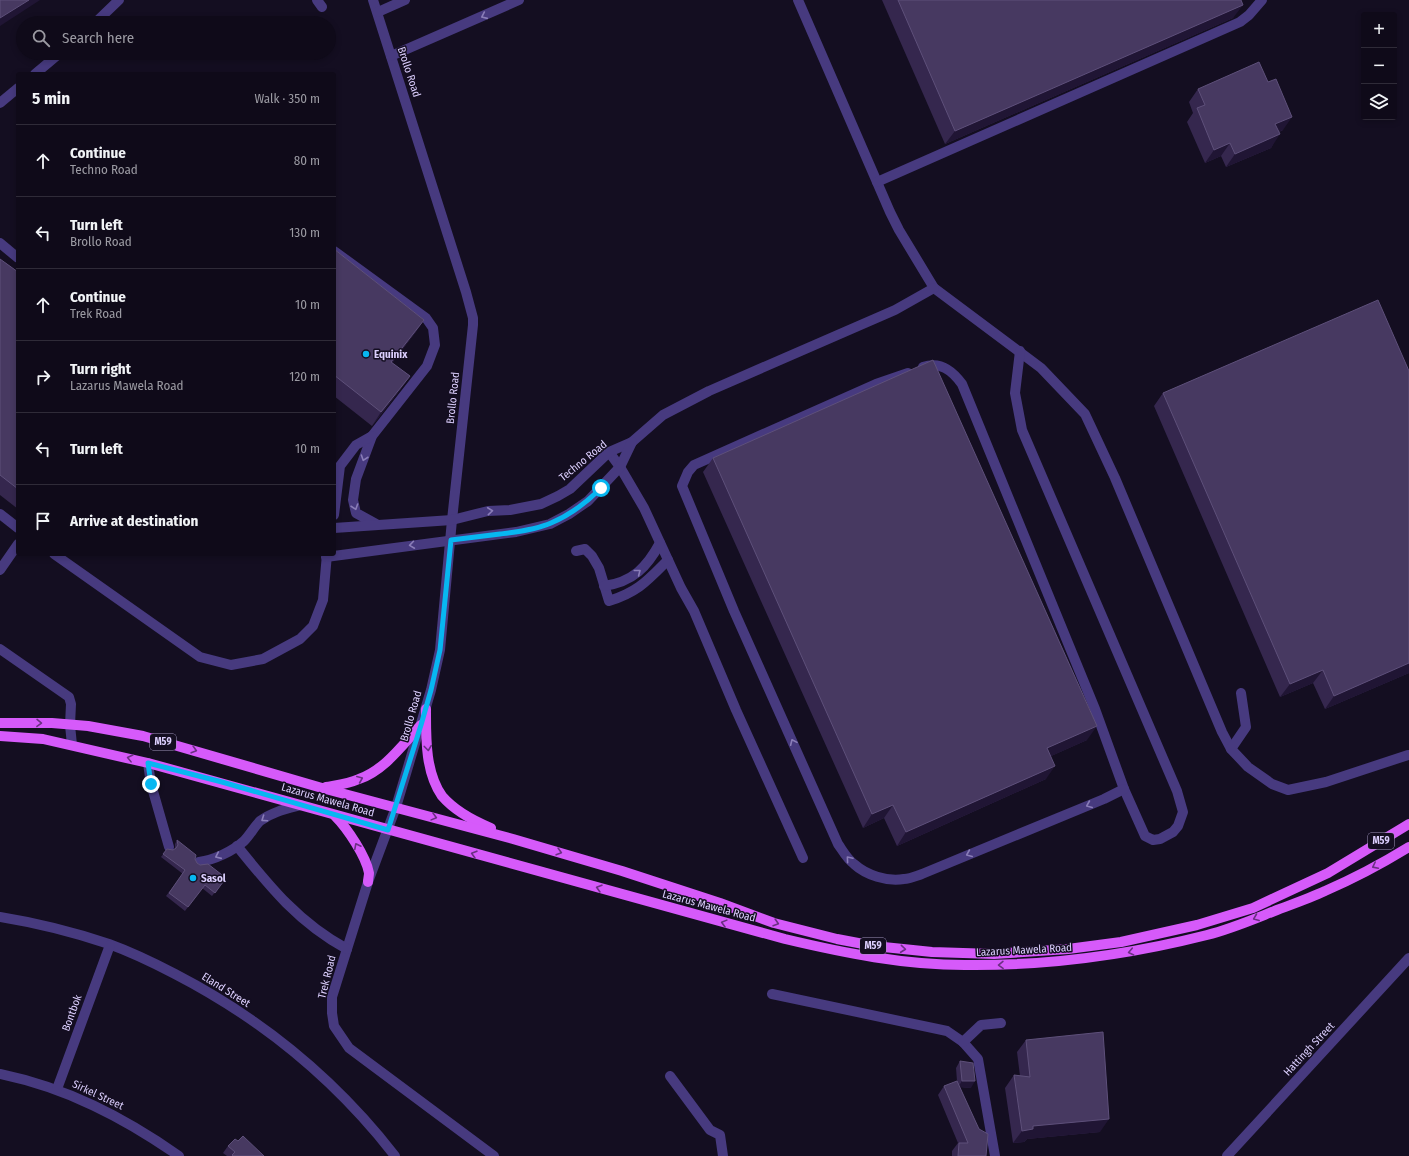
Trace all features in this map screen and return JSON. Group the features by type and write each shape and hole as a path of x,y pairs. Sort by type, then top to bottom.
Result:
{"main road":[{"path":"426,709 426,739 429,759 434,780 443,796 466,815 513,839"},
{"name":"Lazarus Mawela Road","path":"0,723 52,723 102,728 143,736 322,788"},
{"path":"322,788 345,784 360,779 375,771 390,758 421,725"},
{"name":"Lazarus Mawela Road","path":"0,736 43,739 72,745 222,782 300,806 785,940 844,953 879,958 964,965 1023,965 1056,962 1126,953 1208,935 1247,922 1326,891 1409,847"},
{"name":"M59","path":"322,788 396,806"},
{"name":"Lazarus Mawela Road","path":"396,806 622,871 720,903 774,923 837,940 874,946 932,952 994,954 1054,950 1106,944 1174,931 1232,915 1328,873 1409,824"},
{"path":"334,815 346,827 354,841 369,873 368,882"}],"street":[{"path":"102,16 119,0"},
{"name":"Brollo Road","path":"374,0 473,318 440,650 426,709 396,806"},
{"path":"378,12 405,0"},
{"path":"391,56 519,0"},
{"path":"798,0 899,230 934,288 1041,368 1085,414 1114,478 1219,725 1231,749 1248,767 1272,784 1288,790 1326,782 1408,755"},
{"path":"877,182 1240,22 1249,15 1262,0"},
{"path":"37,72 52,60"},
{"path":"0,103 16,90"},
{"path":"0,243 16,256"},
{"path":"336,252 426,318 433,328 435,345 427,366 372,436 356,479 353,500 356,512 376,525"},
{"path":"336,555 516,532 550,524 569,514 588,501 620,467 632,442 663,415 688,401 895,310 934,288"},
{"path":"1020,352 1015,393 1022,430 1177,791 1183,812 1174,832 1160,839 1153,840 1145,836 1124,789 1092,702 971,404 962,384 955,374 940,366 926,366 876,384 694,465 688,472 682,486 685,497 734,610 838,844 853,864 871,875 904,880 1104,799 1124,789"},
{"path":"336,499 340,466 356,445 372,436"},
{"name":"Techno Road","path":"336,528 452,520 488,511 510,510 541,504 558,496 570,488 609,452 632,442"},
{"path":"609,452 620,467 644,508 681,588 694,611 736,710 803,858"},
{"path":"0,514 16,526"},
{"path":"604,586 625,580 640,571 651,558 660,543"},
{"path":"0,570 16,547"},
{"path":"576,551 585,549 592,556 599,568 609,600 630,593 647,582 668,560"},
{"path":"57,556 200,656 231,665 263,659 300,639 312,626 323,600 327,556"},
{"path":"0,650 69,697 71,704 70,725 72,745"},
{"path":"1231,749 1246,727 1241,693"},
{"path":"148,763 151,784 169,846"},
{"path":"199,862 214,858 244,841 257,825 268,816 280,810 300,806"},
{"name":"Trek Road","path":"396,806 368,882 332,997 334,1026 349,1048 494,1156"},
{"path":"236,846 292,910 321,934 346,949"},
{"name":"Eland Street","path":"0,917 45,926 110,945 150,962 194,984 229,1005 262,1027 323,1078 383,1141 395,1156"},
{"name":"Bontbok","path":"57,1089 110,945"},
{"name":"Hattingh Street","path":"1227,1156 1409,958"},
{"path":"772,994 947,1031 963,1042 978,1059 995,1156"},
{"path":"963,1042 981,1025 1001,1023"},
{"name":"Sirkel Street","path":"0,1074 57,1089 112,1114 151,1137 179,1156"},
{"path":"670,1076 710,1130 720,1135 723,1156"}],"building":[{"path":"0,0 29,0 0,18"},
{"path":"898,0 1241,0 1243,5 955,131"},
{"path":"1259,62 1268,82 1276,79 1292,117 1275,124 1280,134 1235,154 1230,143 1214,150 1197,108 1205,105 1198,89"},
{"name":"Equinix","path":"336,251 424,320 391,362 410,376 381,412 336,377"},
{"path":"0,259 16,271 16,487 0,475"},
{"path":"1378,300 1409,371 1409,663 1334,696 1323,670 1290,684 1163,393"},
{"path":"933,360 1097,726 1047,748 1055,766 906,832 893,805 872,814 713,458"},
{"path":"177,840 196,855 195,859 197,863 200,865 208,864 226,878 215,893 205,885 188,907 169,893 185,870 163,854 167,849 173,850 176,848 178,845"},
{"path":"1103,1032 1109,1119 1033,1126 1033,1129 1022,1131 1014,1075 1030,1077 1026,1040"},
{"path":"960,1061 973,1063 975,1081 962,1081"},
{"path":"957,1081 979,1129 988,1134 986,1156 958,1156 959,1143 968,1143 944,1086"},
{"path":"243,1136 264,1156 233,1156 232,1155 235,1152 228,1146 235,1139 238,1141"}],"place":[{"name":"Equinix","path":"366,354"},
{"name":"Sasol","path":"193,878"}],"route":[{"path":"151,784 148,763 222,782 300,806 388,830 421,725 440,650 451,540 516,532 550,524 569,514 588,501 601,488"}]}
